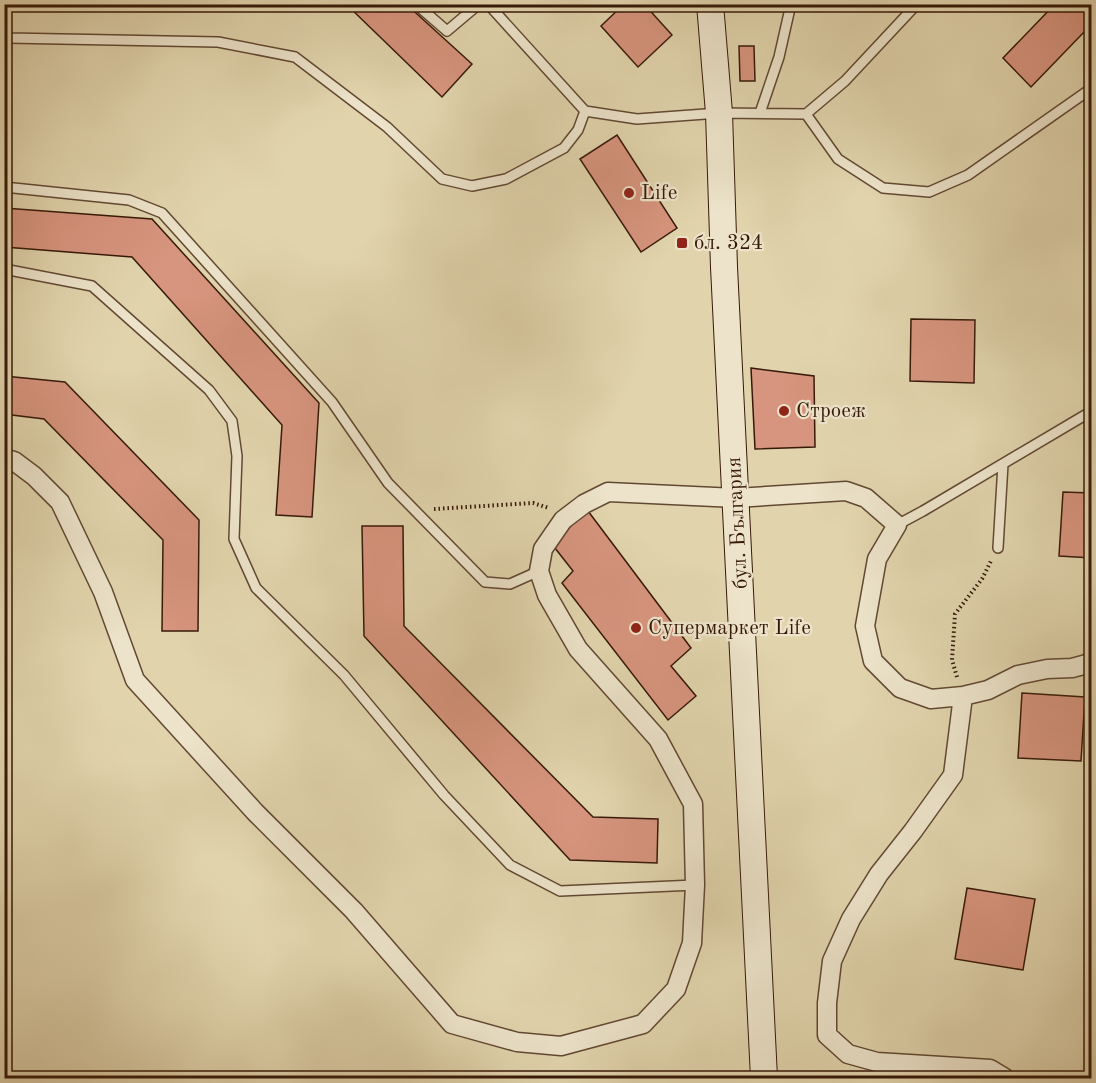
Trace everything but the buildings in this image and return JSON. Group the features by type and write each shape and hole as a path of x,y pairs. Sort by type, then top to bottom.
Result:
{"street":[{"name":"бул. България","path":"710,4 718,113 764,1078"},
{"path":"4,459 14,461 34,476 60,502 103,592 135,680 255,813 354,911 453,1024 517,1042 561,1046 643,1024 676,989 692,943 695,885 693,804 658,739 578,649 547,596 539,571 543,549 563,520 584,504 608,492 736,498 846,491 866,498 897,525 878,559 866,626 873,662 900,688 931,699 963,696 988,690 1018,675 1047,669 1072,668 1087,664 1092,660"},
{"path":"963,696 953,775 879,874 850,919 832,961 826,1035 848,1054 877,1062 990,1069 1005,1078"}],"lane":[{"path":"416,4 447,32 479,4"},
{"path":"488,4 585,111 637,119 718,113 806,114 845,81 917,4"},
{"path":"760,113 779,57 791,4"},
{"path":"6,38 218,42 295,57 387,127 442,179 472,186 506,180 564,148 578,130 585,111"},
{"path":"806,114 838,159 883,188 929,192 968,175 1092,88"},
{"path":"4,187 129,200 162,213 332,402 387,483 485,582 510,584 539,571"},
{"path":"4,269 92,286 209,390 232,421 237,456 234,539 256,588 344,675 444,795 510,865 560,891 695,885"},
{"path":"897,525 1092,411"},
{"path":"998,548 1003,464"}],"path":[{"path":"415,511 476,505 533,503 570,515"},
{"path":"963,696 952,660 956,614 982,579 998,548"}],"place":[{"name":"Life","path":"629,193"},
{"name":"бл. 324","path":"682,243"},
{"name":"Строеж","path":"784,411"},
{"name":"Супермаркет Life","path":"636,628"}]}
